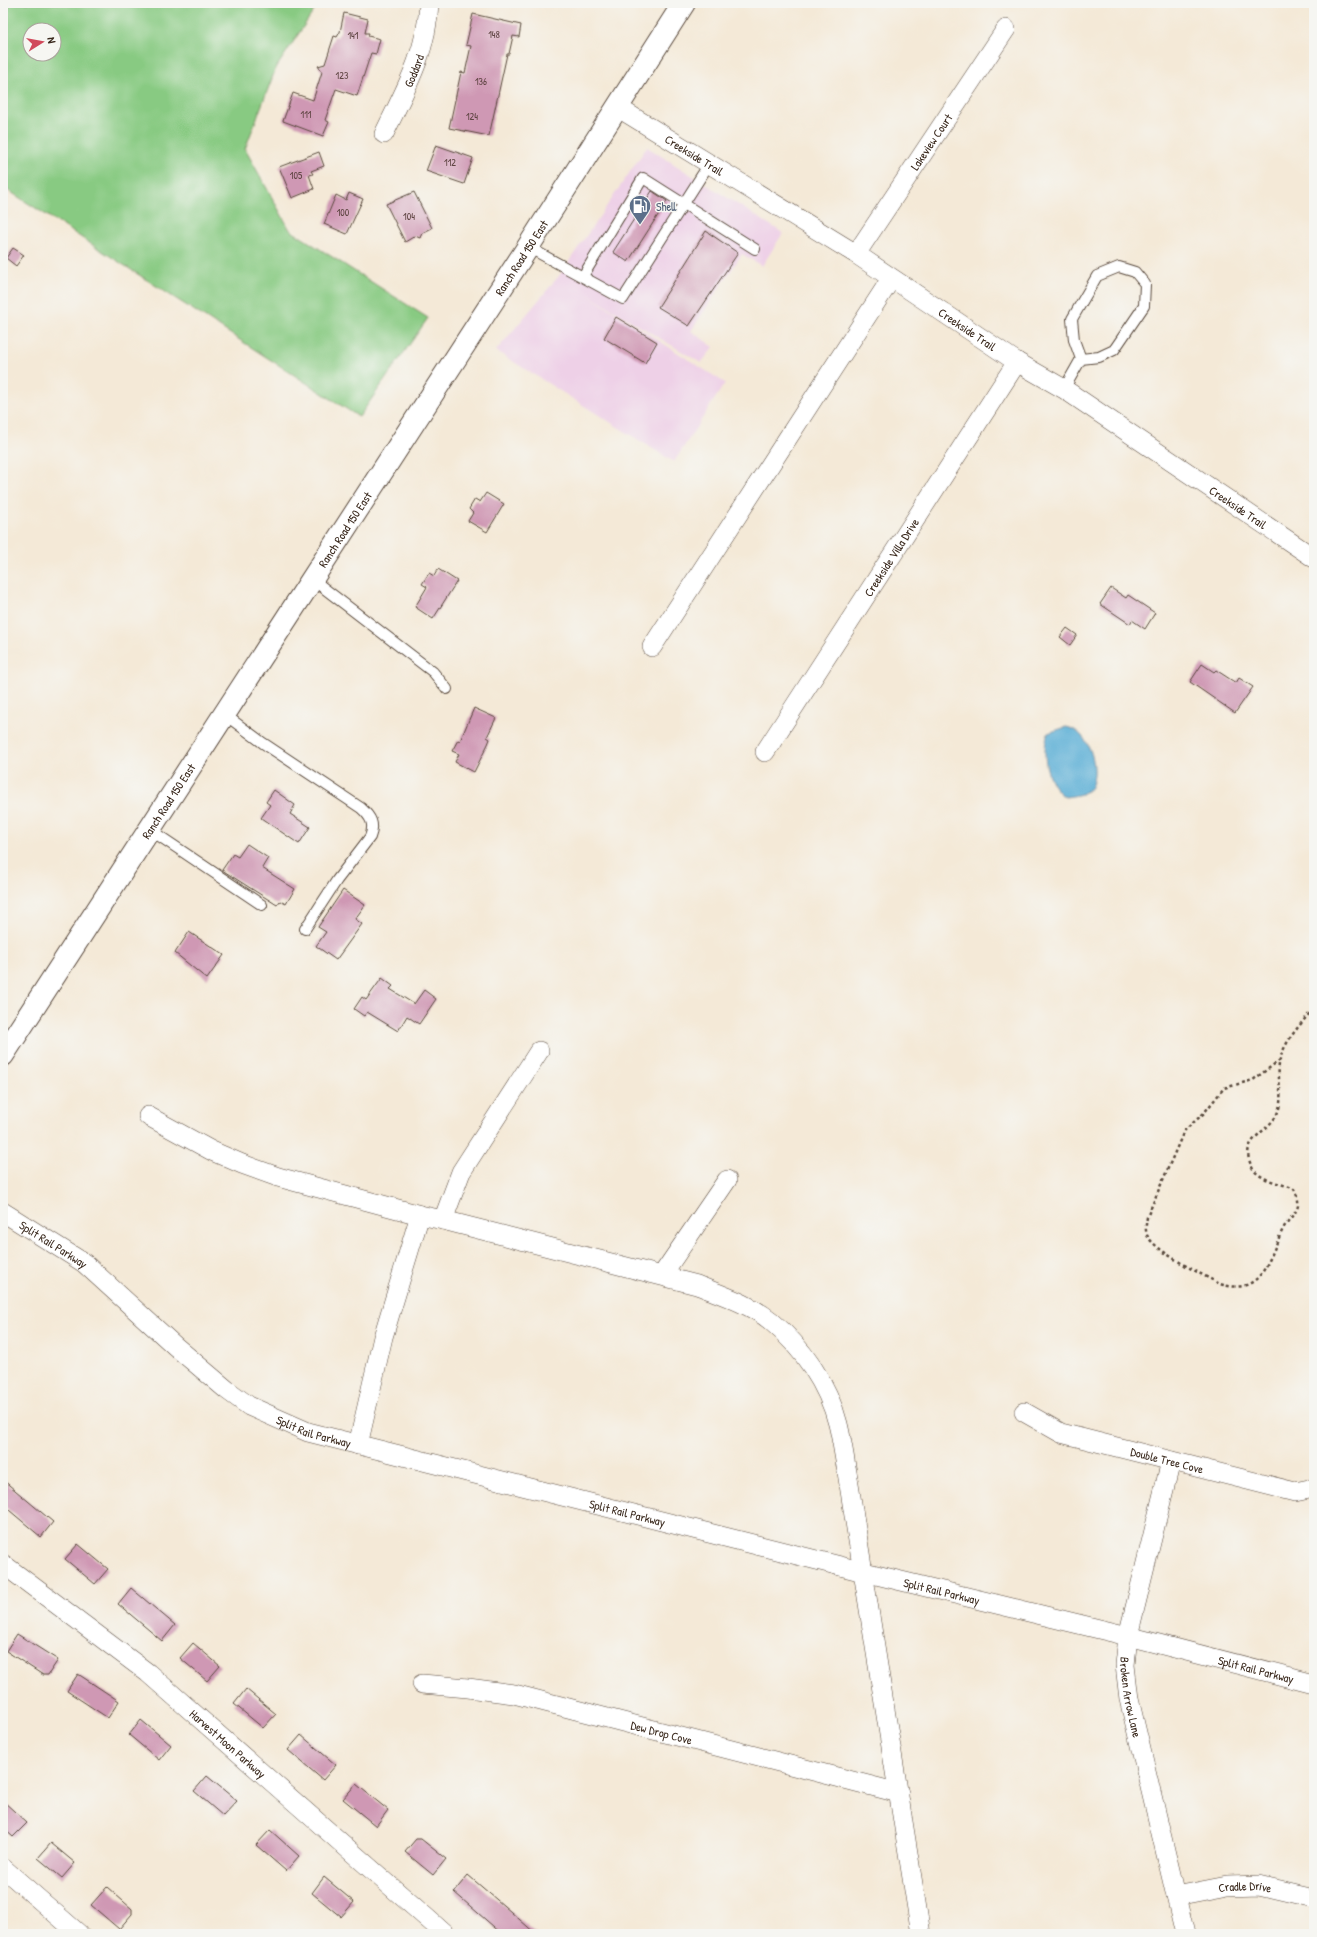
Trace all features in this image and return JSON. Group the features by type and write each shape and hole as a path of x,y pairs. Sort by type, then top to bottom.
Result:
{"main road":[{"name":"Ranch Road 150 East","path":"3,1055 528,247 684,3"}],"street":[{"name":"Goddard","path":"384,134 420,58 429,18 429,3"},
{"name":"Lakeview Court","path":"856,254 1006,29"},
{"name":"Creekside Trail","path":"617,107 856,254 891,279 1017,362 1064,389 1314,558"},
{"path":"652,647 891,279"},
{"name":"Creekside Villa Drive","path":"765,752 1017,362"},
{"path":"443,1220 461,1172 539,1051"},
{"path":"148,1116 212,1151 278,1177 420,1216 443,1220 697,1285 735,1300 770,1320 797,1347 819,1377 838,1423 864,1572 921,1934"},
{"path":"662,1275 727,1180"},
{"name":"Split Rail Parkway","path":"3,1212 84,1263 175,1346 227,1390 249,1406 308,1432 864,1572 1128,1636 1314,1684"},
{"path":"358,1445 383,1337 420,1216"},
{"name":"Double Tree Cove","path":"1024,1412 1062,1433 1295,1492 1314,1488"},
{"name":"Broken Arrow Lane","path":"1171,1461 1128,1636 1125,1665 1130,1699 1185,1934"},
{"name":"Harvest Moon Parkway","path":"3,1564 148,1673 445,1934"},
{"name":"Dew Drop Cove","path":"422,1684 514,1694 899,1793"},
{"path":"3,1868 79,1934"},
{"name":"Cradle Drive","path":"1176,1896 1227,1886 1259,1885 1314,1898"}],"lane":[{"path":"528,247 624,299 709,164"},
{"path":"584,276 643,178 756,249"},
{"path":"1064,389 1081,359 1074,340 1072,319 1097,276 1119,267 1135,272 1145,284 1144,306 1114,350 1099,357 1081,359"},
{"path":"312,579 433,672 448,689"},
{"path":"224,714 263,743 361,808 372,822 373,829 370,837 337,880 305,929"},
{"path":"150,829 262,905"}],"path":[{"path":"1280,1060 1253,1080 1224,1088 1204,1113 1184,1131 1145,1226 1150,1240 1166,1253 1220,1284 1229,1287 1238,1287 1257,1280 1272,1257 1284,1228 1294,1216 1298,1208 1299,1199 1294,1189 1261,1177 1254,1170 1249,1152 1250,1143 1276,1116 1281,1092 1280,1060 1287,1043 1314,1008"}],"shaded area":[{"path":"647,147 783,233 762,266 742,254 691,331 714,347 701,363 583,292 725,383 674,462 496,351 559,276"}],"green space":[{"path":"11,3 319,3 276,68 245,149 290,230 428,318 359,417 3,187 3,16"}],"water":[{"path":"1066,727 1081,735 1086,742 1093,760 1094,770 1091,787 1089,790 1079,795 1065,797 1053,785 1049,777 1045,759 1045,750 1048,733"}],"building":[{"path":"344,13 368,19 365,33 369,33 368,36 380,39 376,54 371,53 357,96 336,89 325,120 329,122 323,136 283,121 293,93 313,100 322,72 318,66 325,64 334,36 337,37 340,32"},
{"path":"473,14 521,25 519,37 513,36 509,54 507,54 489,136 449,128 461,72 465,73 471,46 466,45"},
{"path":"436,145 473,158 464,184 426,171"},
{"path":"319,152 324,166 311,171 313,174 309,175 314,189 292,198 279,167"},
{"name":"Shell","path":"652,191 667,201 628,262 613,252"},
{"path":"414,192 432,228 422,233 420,238 415,236 405,242 386,204"},
{"path":"349,193 363,199 347,234 324,224 336,195 346,200"},
{"path":"706,231 738,253 689,326 658,307"},
{"path":"13,248 24,255 16,266 6,258"},
{"path":"616,317 657,342 645,363 604,338"},
{"path":"486,493 504,504 487,532 468,521 473,513 469,509 475,499 480,502"},
{"path":"438,569 457,581 433,619 415,607 427,587 422,584 429,573 434,576"},
{"path":"1111,588 1126,598 1128,595 1155,613 1145,629 1132,620 1130,624 1100,604"},
{"path":"1067,628 1077,635 1070,645 1060,637"},
{"path":"1202,664 1214,672 1216,670 1236,683 1239,678 1253,687 1235,713 1190,682"},
{"path":"474,708 496,718 487,737 490,739 488,744 474,772 455,762 459,754 452,751 458,740 460,741"},
{"path":"274,790 295,805 290,814 310,827 299,844 261,818 270,805 266,802"},
{"path":"247,844 268,858 262,868 295,889 286,904 280,901 277,905 222,870 233,854 238,857"},
{"path":"343,890 365,905 355,919 362,924 336,960 316,946 326,932 318,927"},
{"path":"189,932 224,955 207,979 175,953"},
{"path":"382,978 393,986 390,989 414,1004 424,990 436,999 419,1024 407,1016 398,1031 367,1012 364,1016 354,1009 362,997 366,1000"},
{"path":"3,1480 53,1522 41,1537 3,1505"},
{"path":"78,1544 108,1569 95,1584 65,1559"},
{"path":"131,1588 175,1625 162,1641 118,1604"},
{"path":"17,1634 58,1660 48,1675 43,1675 6,1651"},
{"path":"193,1643 220,1666 207,1681 180,1658"},
{"path":"78,1674 119,1701 108,1718 67,1691"},
{"path":"246,1689 276,1714 263,1728 234,1704"},
{"path":"141,1720 171,1745 159,1760 129,1735"},
{"path":"301,1735 336,1765 323,1780 288,1750"},
{"path":"207,1776 237,1801 223,1816 194,1791"},
{"path":"356,1784 388,1810 376,1826 343,1799"},
{"path":"3,1801 27,1823 13,1837 3,1828"},
{"path":"270,1830 299,1856 286,1871 256,1845"},
{"path":"416,1839 421,1839 446,1859 433,1875 405,1852"},
{"path":"51,1843 75,1863 62,1878 38,1858"},
{"path":"468,1875 536,1934 502,1934 454,1892"},
{"path":"324,1877 354,1902 341,1917 312,1893"},
{"path":"107,1887 132,1909 132,1914 119,1929 91,1905"}],"place":[{"name":"Shell","path":"640,226"}]}
